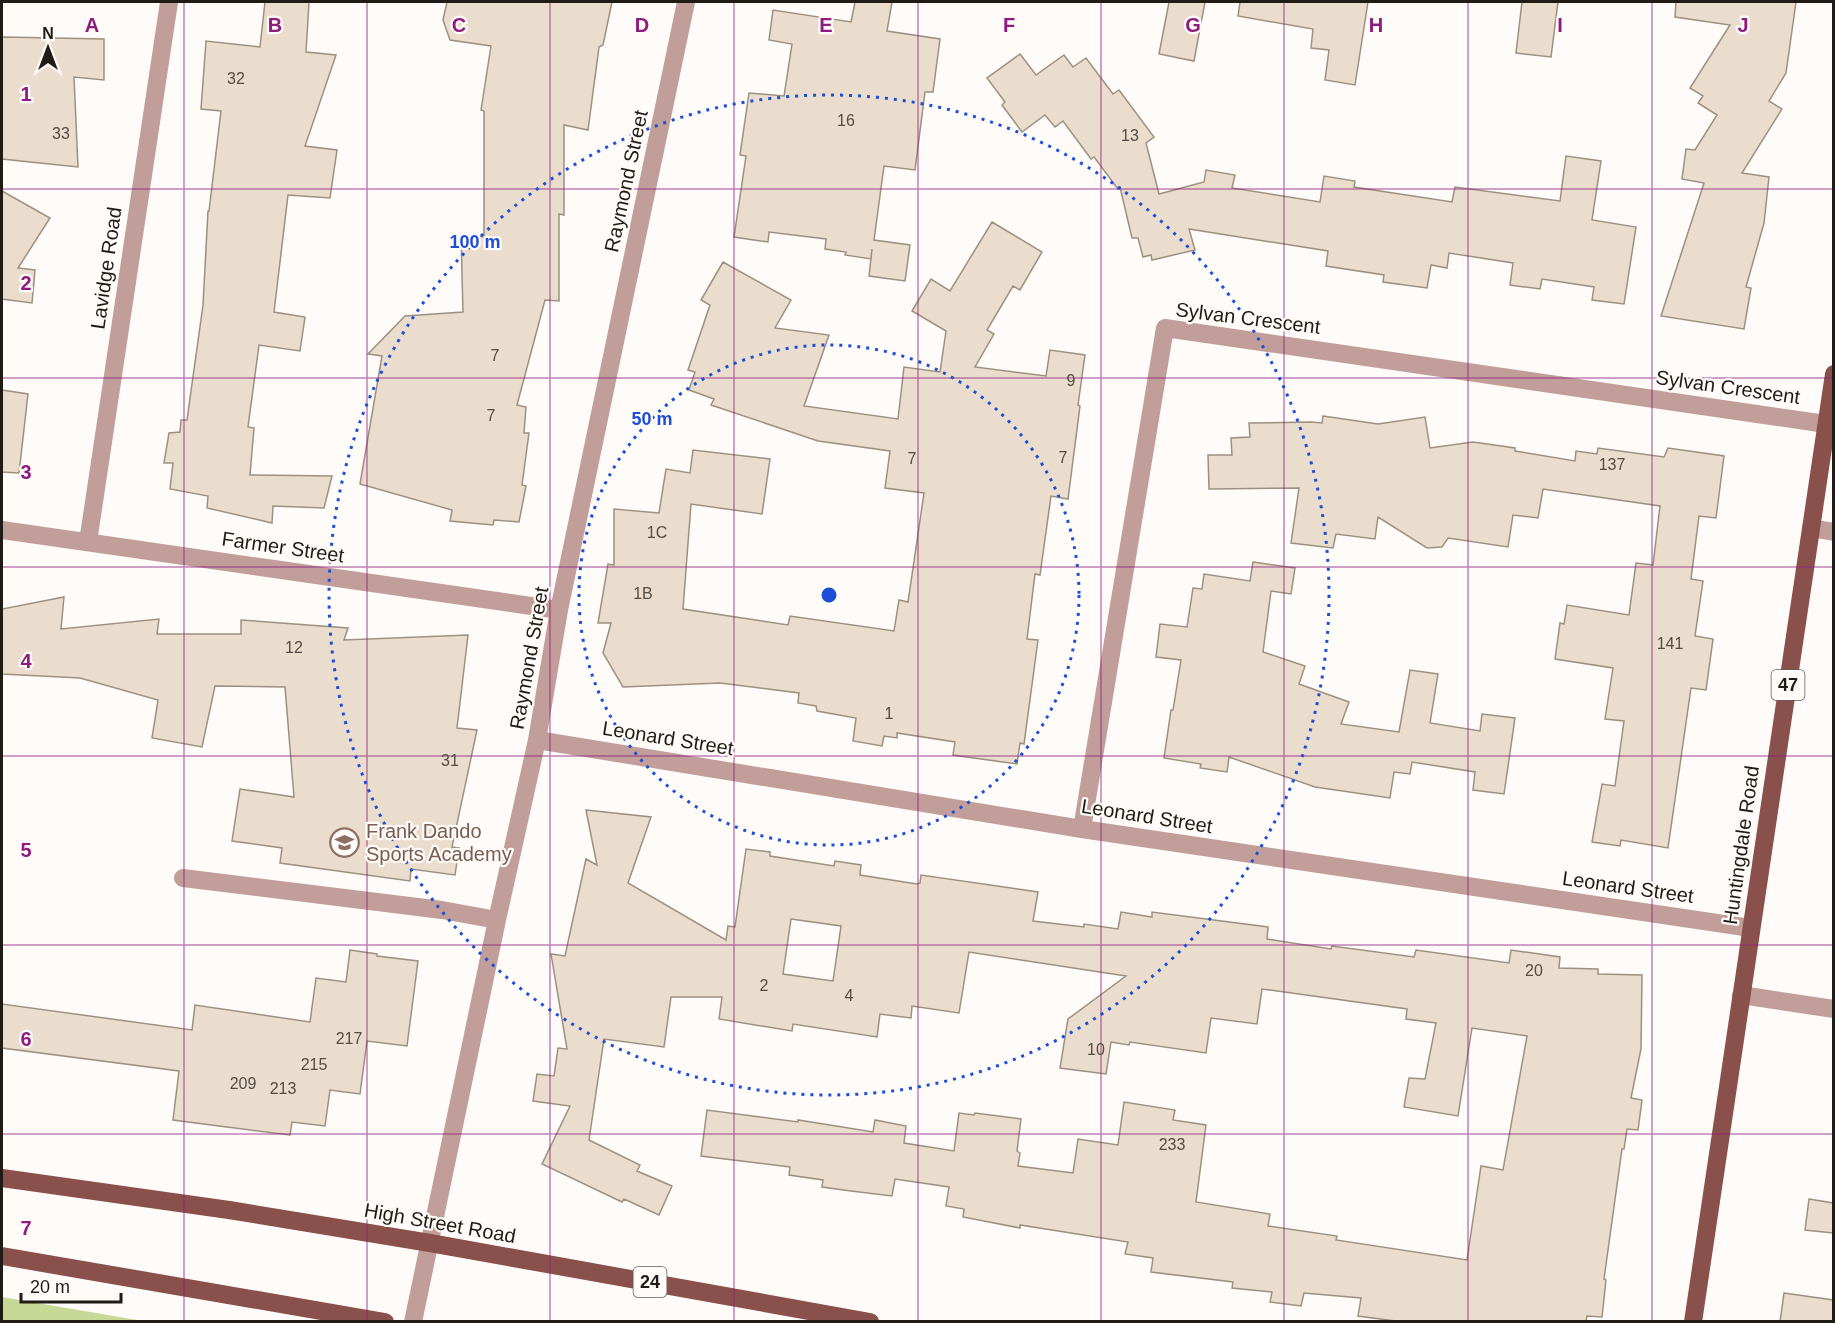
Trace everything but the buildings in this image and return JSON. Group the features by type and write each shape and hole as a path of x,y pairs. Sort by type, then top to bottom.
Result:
{"main road":[{"name":"Huntingdale Road","path":"1692,1320 1833,375"},
{"name":"High Street Road","path":"2,1178 229,1210 870,1322"},
{"path":"2,1256 385,1322"}],"street":[{"name":"Lavidge Road","path":"88,542 169,2"},
{"name":"Raymond Street","path":"413,1322 496,920 537,740 559,610 686,2"},
{"name":"Sylvan Crescent","path":"1082,829 1165,328 1826,424"},
{"path":"1811,528 1833,532"},
{"name":"Farmer Street","path":"2,530 559,610"},
{"name":"Leonard Street","path":"537,740 1082,829 1751,928"},
{"path":"183,878 442,910 496,920"},
{"path":"1741,994 1833,1008"}],"green space":[{"path":"2,1297 143,1321 2,1321"}],"place":[{"name":"Frank Dando Sports Academy","path":"345,842"}]}
